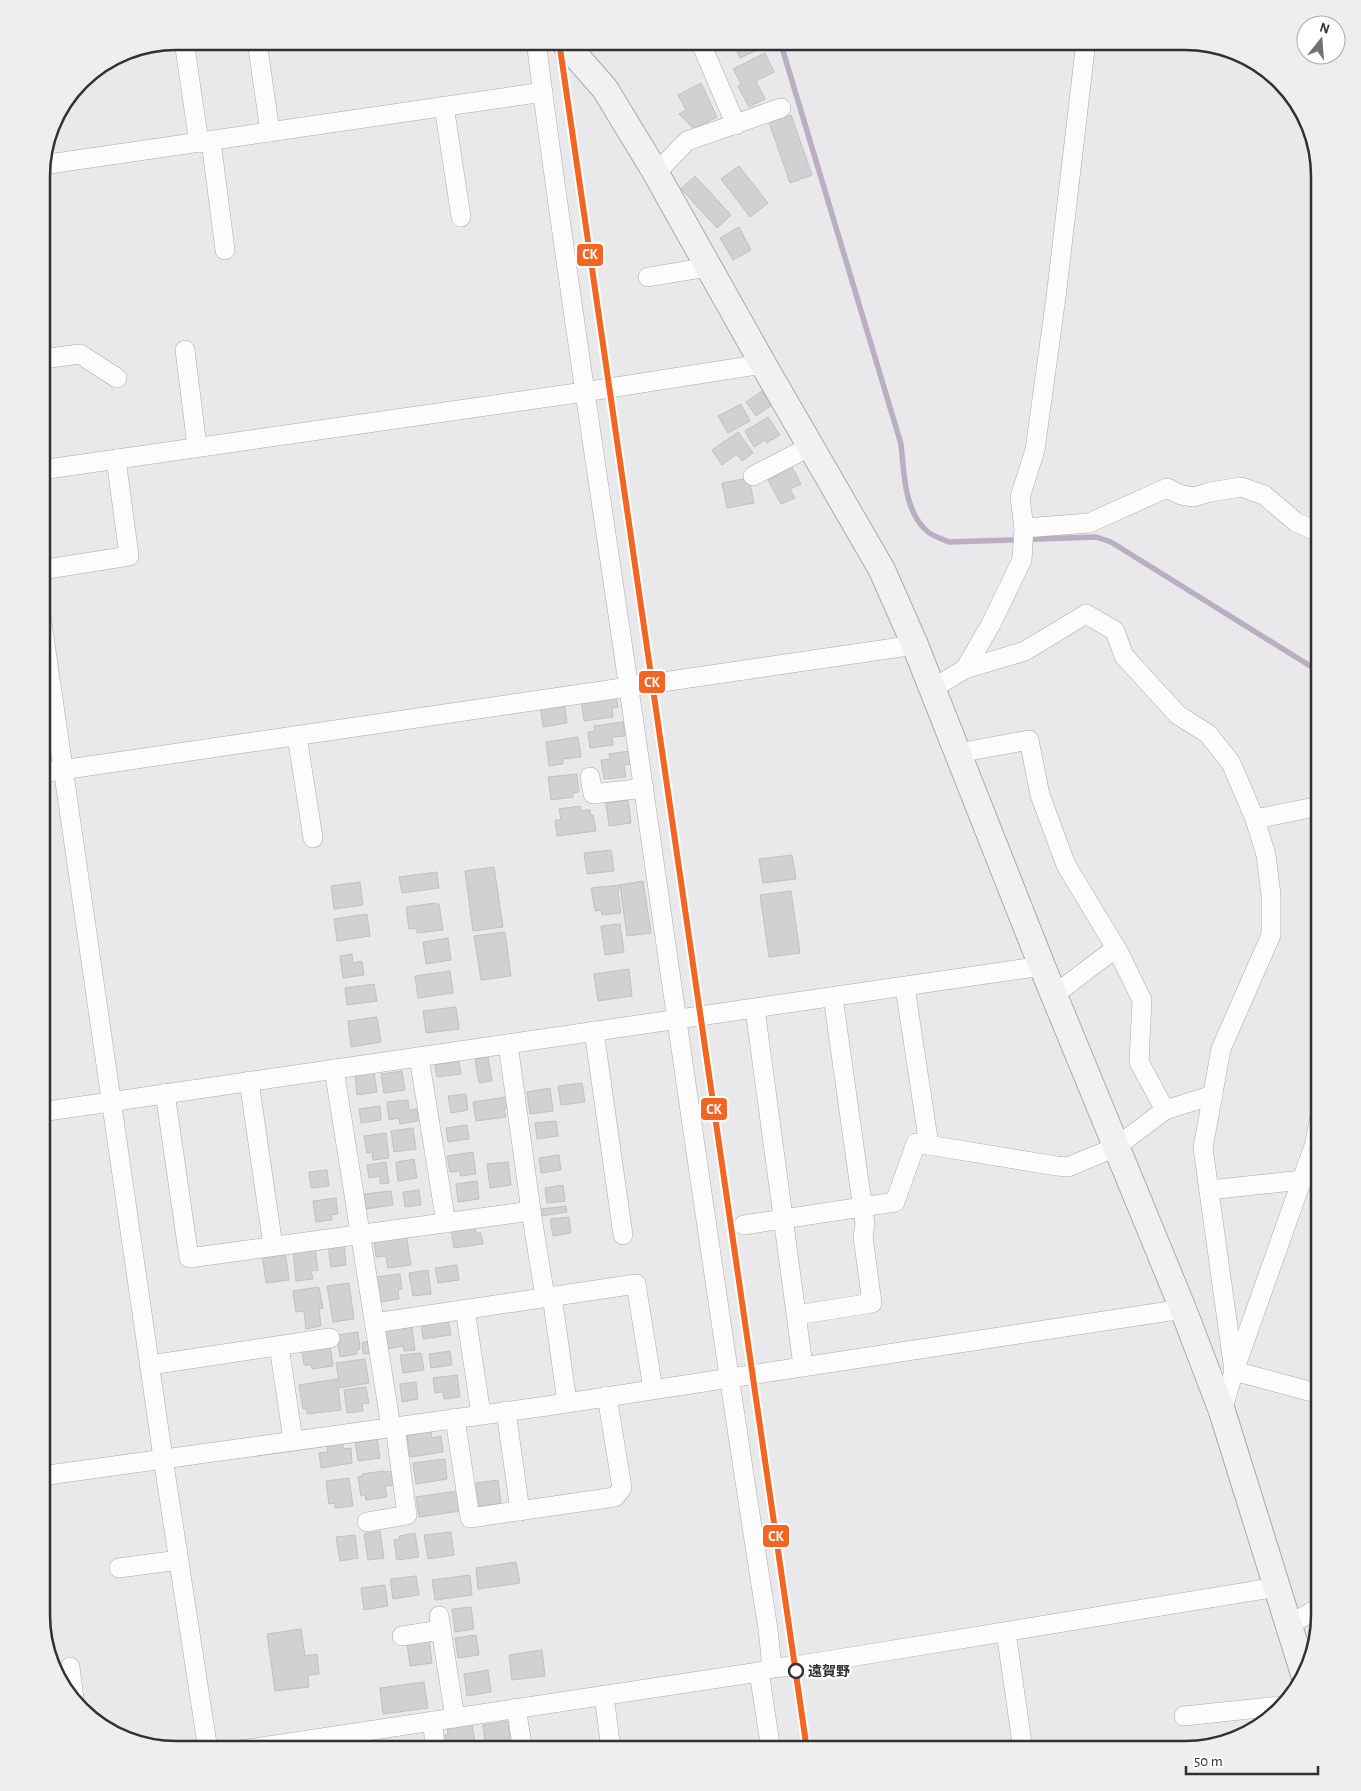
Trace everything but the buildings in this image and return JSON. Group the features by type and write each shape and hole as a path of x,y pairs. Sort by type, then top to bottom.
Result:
{"street":[{"path":"186,50 225,250"},
{"path":"259,50 270,132"},
{"path":"537,50 584,392 678,1020 728,1377 768,1629 766,1670 770,1741"},
{"path":"572,50 605,89 656,173 763,364 882,570 915,645 1042,966 1183,1309 1222,1412 1301,1664"},
{"path":"704,50 736,125"},
{"path":"965,669 991,624 1022,560 1024,534 1020,497 1035,450 1056,297 1085,50"},
{"path":"51,164 543,92"},
{"path":"444,106 461,217"},
{"path":"656,173 687,142 781,108"},
{"path":"648,277 708,267"},
{"path":"185,350 197,446"},
{"path":"50,358 80,354 117,378"},
{"path":"50,469 197,446 584,392 763,364"},
{"path":"753,476 811,446"},
{"path":"50,569 129,556 116,458"},
{"path":"1024,534 1089,523 1167,488 1182,495 1194,497 1210,492 1241,487 1264,495 1296,522 1311,529"},
{"path":"932,689 965,669 1025,651 1086,614 1115,631 1124,656 1178,715 1208,734 1232,764 1255,819 1266,855 1271,895 1271,935 1221,1049 1203,1148 1234,1371"},
{"path":"50,772 915,645"},
{"path":"50,680 163,1458 207,1741"},
{"path":"297,736 313,838"},
{"path":"958,753 1029,740 1040,795 1066,865 1116,948 1142,1000 1140,1062 1165,1110"},
{"path":"590,777 593,794 644,788"},
{"path":"1255,819 1311,808"},
{"path":"1054,995 1116,948"},
{"path":"50,1111 1042,966"},
{"path":"905,987 929,1145"},
{"path":"796,1315 872,1303 863,1237 866,1224 833,997"},
{"path":"756,1009 803,1366"},
{"path":"594,1032 623,1235"},
{"path":"508,1044 531,1211 567,1402"},
{"path":"419,1057 446,1223"},
{"path":"334,1069 407,1516 367,1522"},
{"path":"249,1082 273,1246"},
{"path":"165,1094 189,1258 531,1211"},
{"path":"744,1225 895,1202 916,1143 1068,1167 1116,1147 1165,1110 1213,1095"},
{"path":"1222,1412 1234,1371 1311,1154"},
{"path":"1209,1190 1302,1180"},
{"path":"374,1322 636,1284 653,1389"},
{"path":"465,1309 482,1414"},
{"path":"50,1475 506,1411 1183,1309"},
{"path":"150,1365 330,1338"},
{"path":"279,1346 293,1440"},
{"path":"1234,1371 1311,1392"},
{"path":"455,1418 470,1518 520,1511 615,1497 622,1488 607,1396"},
{"path":"506,1411 520,1511"},
{"path":"119,1568 179,1560"},
{"path":"300,1741 795,1666 1278,1587"},
{"path":"1289,1625 1311,1612"},
{"path":"402,1636 440,1623 455,1718"},
{"path":"1006,1632 1022,1741"},
{"path":"70,1667 72,1687"},
{"path":"604,1695 610,1741"},
{"path":"1184,1716 1271,1707"},
{"path":"516,1708 522,1741"},
{"path":"432,1721 435,1741"}],"waterway":[{"path":"783,50 901,444 907,491 914,514 920,524 928,532 949,542 1096,537 1111,542 1311,666"}],"transit line":[{"name":"CK","path":"560,50 806,1741"}],"place":[{"name":"遠賀野","path":"796,1671"}]}
